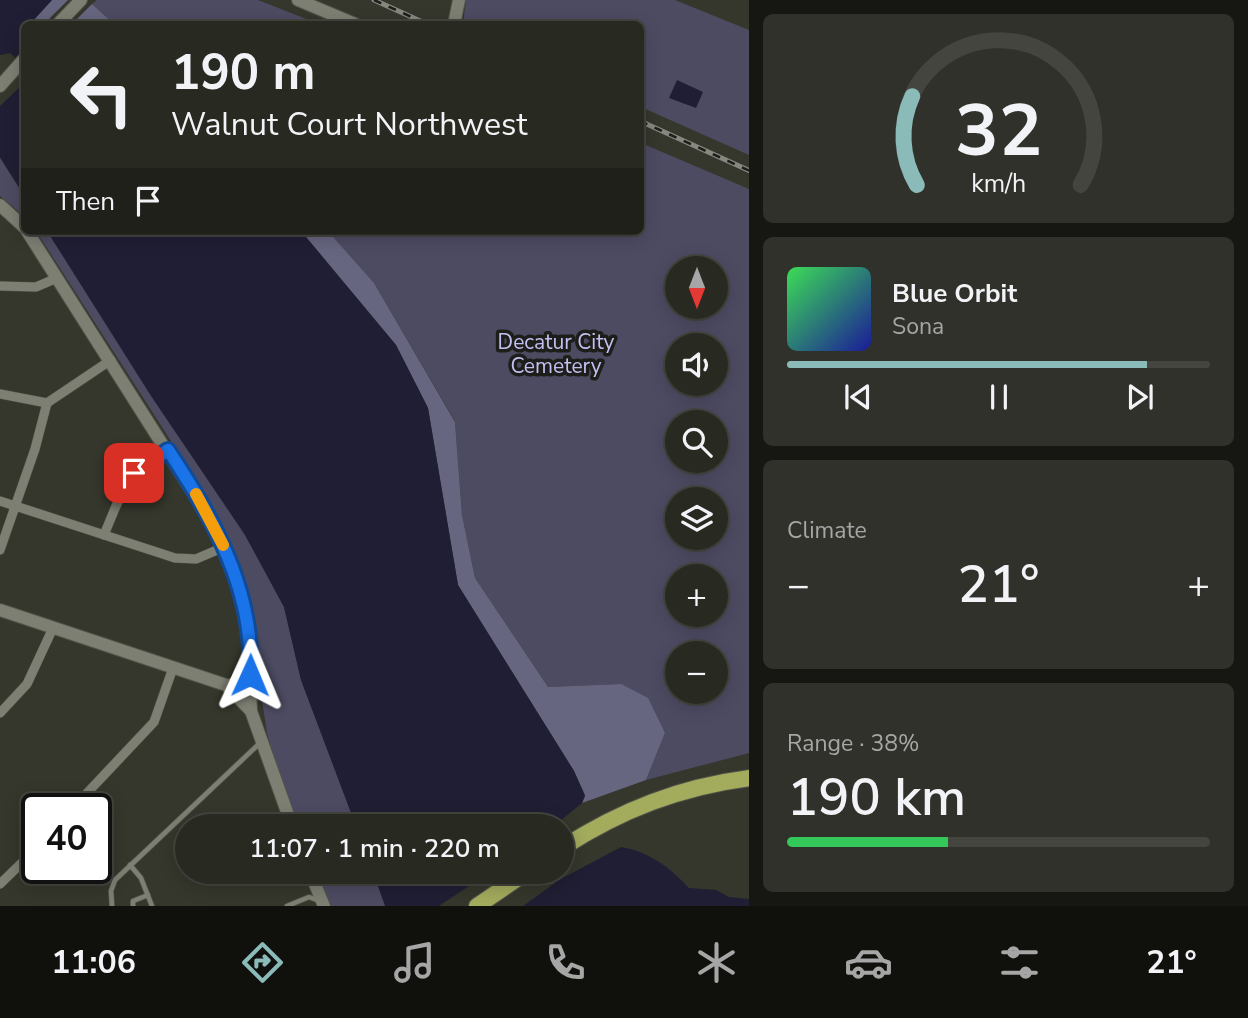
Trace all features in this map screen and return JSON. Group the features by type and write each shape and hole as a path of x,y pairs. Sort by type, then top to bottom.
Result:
{"highway":[{"path":"574,841 617,815 674,792 749,778"},
{"path":"477,906 509,884"}],"street":[{"path":"61,21 81,0"},
{"path":"298,0 348,21"},
{"path":"455,21 459,0"},
{"path":"0,86 21,62"},
{"path":"0,205 21,224"},
{"path":"30,235 206,510 224,547 248,628 251,711 288,814"},
{"path":"0,286 20,289 57,278"},
{"path":"0,550 47,403 111,360"},
{"path":"0,394 47,403"},
{"path":"104,535 126,483 134,473 168,450"},
{"path":"0,501 187,560 224,547"},
{"path":"0,610 226,685 250,682"},
{"path":"0,713 27,684 53,628"},
{"path":"87,793 154,722 173,668"},
{"path":"226,685 251,711"},
{"path":"0,884 21,864"},
{"path":"313,884 319,903"}],"lane":[{"path":"112,906 111,891 115,880 261,741"},
{"path":"130,865 141,878 152,906"},
{"path":"133,906 133,901 148,895"},
{"path":"287,906 309,897 319,903"}],"green space":[{"path":"97,0 258,0 311,21 111,21 92,4"},
{"path":"466,0 675,0 749,30 749,155 644,108 644,21 463,21"},
{"name":"Decatur City Cemetery","path":"644,144 749,189 749,753 646,780 665,733 621,684 548,687 475,578 462,515 455,421 374,283 332,235 644,235"},
{"path":"0,158 21,191 21,214 0,196"},
{"path":"39,235 50,235 245,535 284,607 301,680 351,814 294,814 267,733 247,601 229,541 196,480"},
{"path":"322,884 378,884 386,906 331,906"}],"shaded area":[{"path":"0,0 52,0 33,21 21,21 21,63 10,53 0,55"},
{"path":"52,0 68,0 47,21 33,21"},
{"path":"92,4 111,21 75,21"},
{"path":"677,80 703,92 696,108 669,98"},
{"path":"21,86 21,190 0,157 0,106"},
{"path":"50,235 304,235 396,345 428,408 458,585 574,771 585,796 582,803 569,814 351,814 301,680 284,607 245,535 151,396"},
{"path":"304,235 332,235 374,283 455,422 462,515 475,578 548,687 621,684 648,698 665,733 646,780 582,803 585,795 574,771 458,585 428,408 396,345"},
{"path":"621,847 640,852 658,862 689,888 716,890 729,897 749,899 749,906 523,906 554,884 574,884 574,872"},
{"path":"377,884 472,884 439,906 385,906"}],"railway":[{"path":"374,0 420,21"},
{"path":"644,123 749,171"}],"slow traffic":[{"path":"196,494 223,545"}],"route":[{"path":"134,473 168,450 206,510 224,547 244,608 251,649 250,675"}]}
